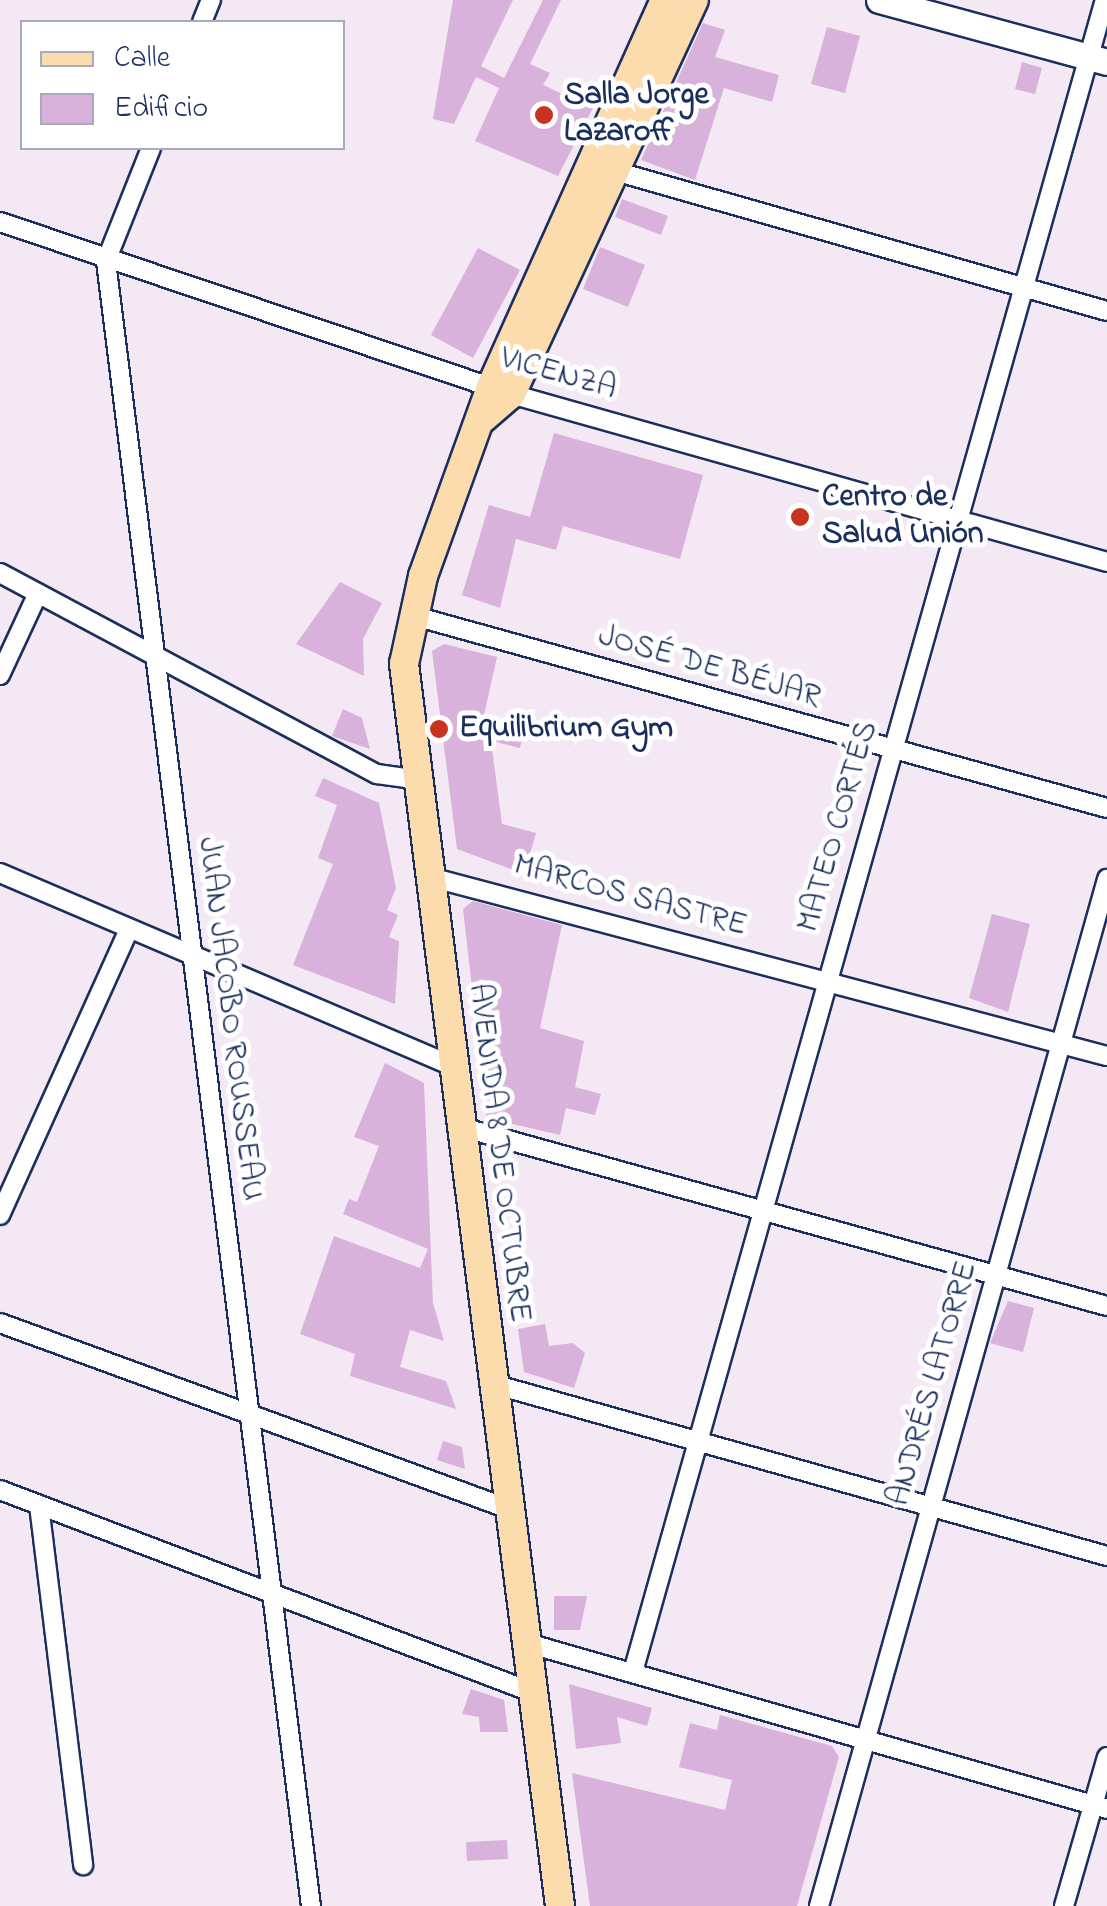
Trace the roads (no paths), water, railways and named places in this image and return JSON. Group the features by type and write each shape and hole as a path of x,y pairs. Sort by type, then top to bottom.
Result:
{"main road":[{"name":"AVENIDA 8 DE OCTUBRE","path":"501,391 577,192 666,0"},
{"name":"AVENIDA 8 DE OCTUBRE","path":"560,1906 426,876 404,664 410,615 481,420 501,391 618,172 694,0"}],"street":[{"path":"879,0 1098,60"},
{"name":"MATEO CORTÉS","path":"633,1672 760,1208 1025,286 1098,60 1105,0"},
{"name":"JUAN JACOBO ROUSSEAU","path":"150,150 106,261 189,954 311,1906"},
{"path":"618,172 1107,311"},
{"name":"VICENZA","path":"0,222 106,261 501,391 1107,562"},
{"path":"0,573 377,774 414,778"},
{"path":"0,675 38,593"},
{"name":"JOSÉ DE BÉJAR","path":"410,615 1107,808"},
{"path":"0,873 452,1066"},
{"name":"MARCOS SASTRE","path":"426,876 1107,1056"},
{"name":"ANDRÉS LATORRE","path":"819,1906 1107,879"},
{"path":"0,1215 129,929"},
{"path":"460,1127 1107,1306"},
{"path":"0,1324 510,1508"},
{"path":"493,1384 1107,1556"},
{"path":"0,1490 534,1693"},
{"path":"40,1505 83,1865"},
{"path":"527,1643 868,1735 1100,1806"},
{"path":"1064,1906 1100,1806 1107,1757"}],"place":[{"name":"Salla Jorge Lazaroff","path":"544,115"},
{"name":"Centro de Salud Unión","path":"800,517"},
{"name":"Equilibrium Gym","path":"439,729"}]}
